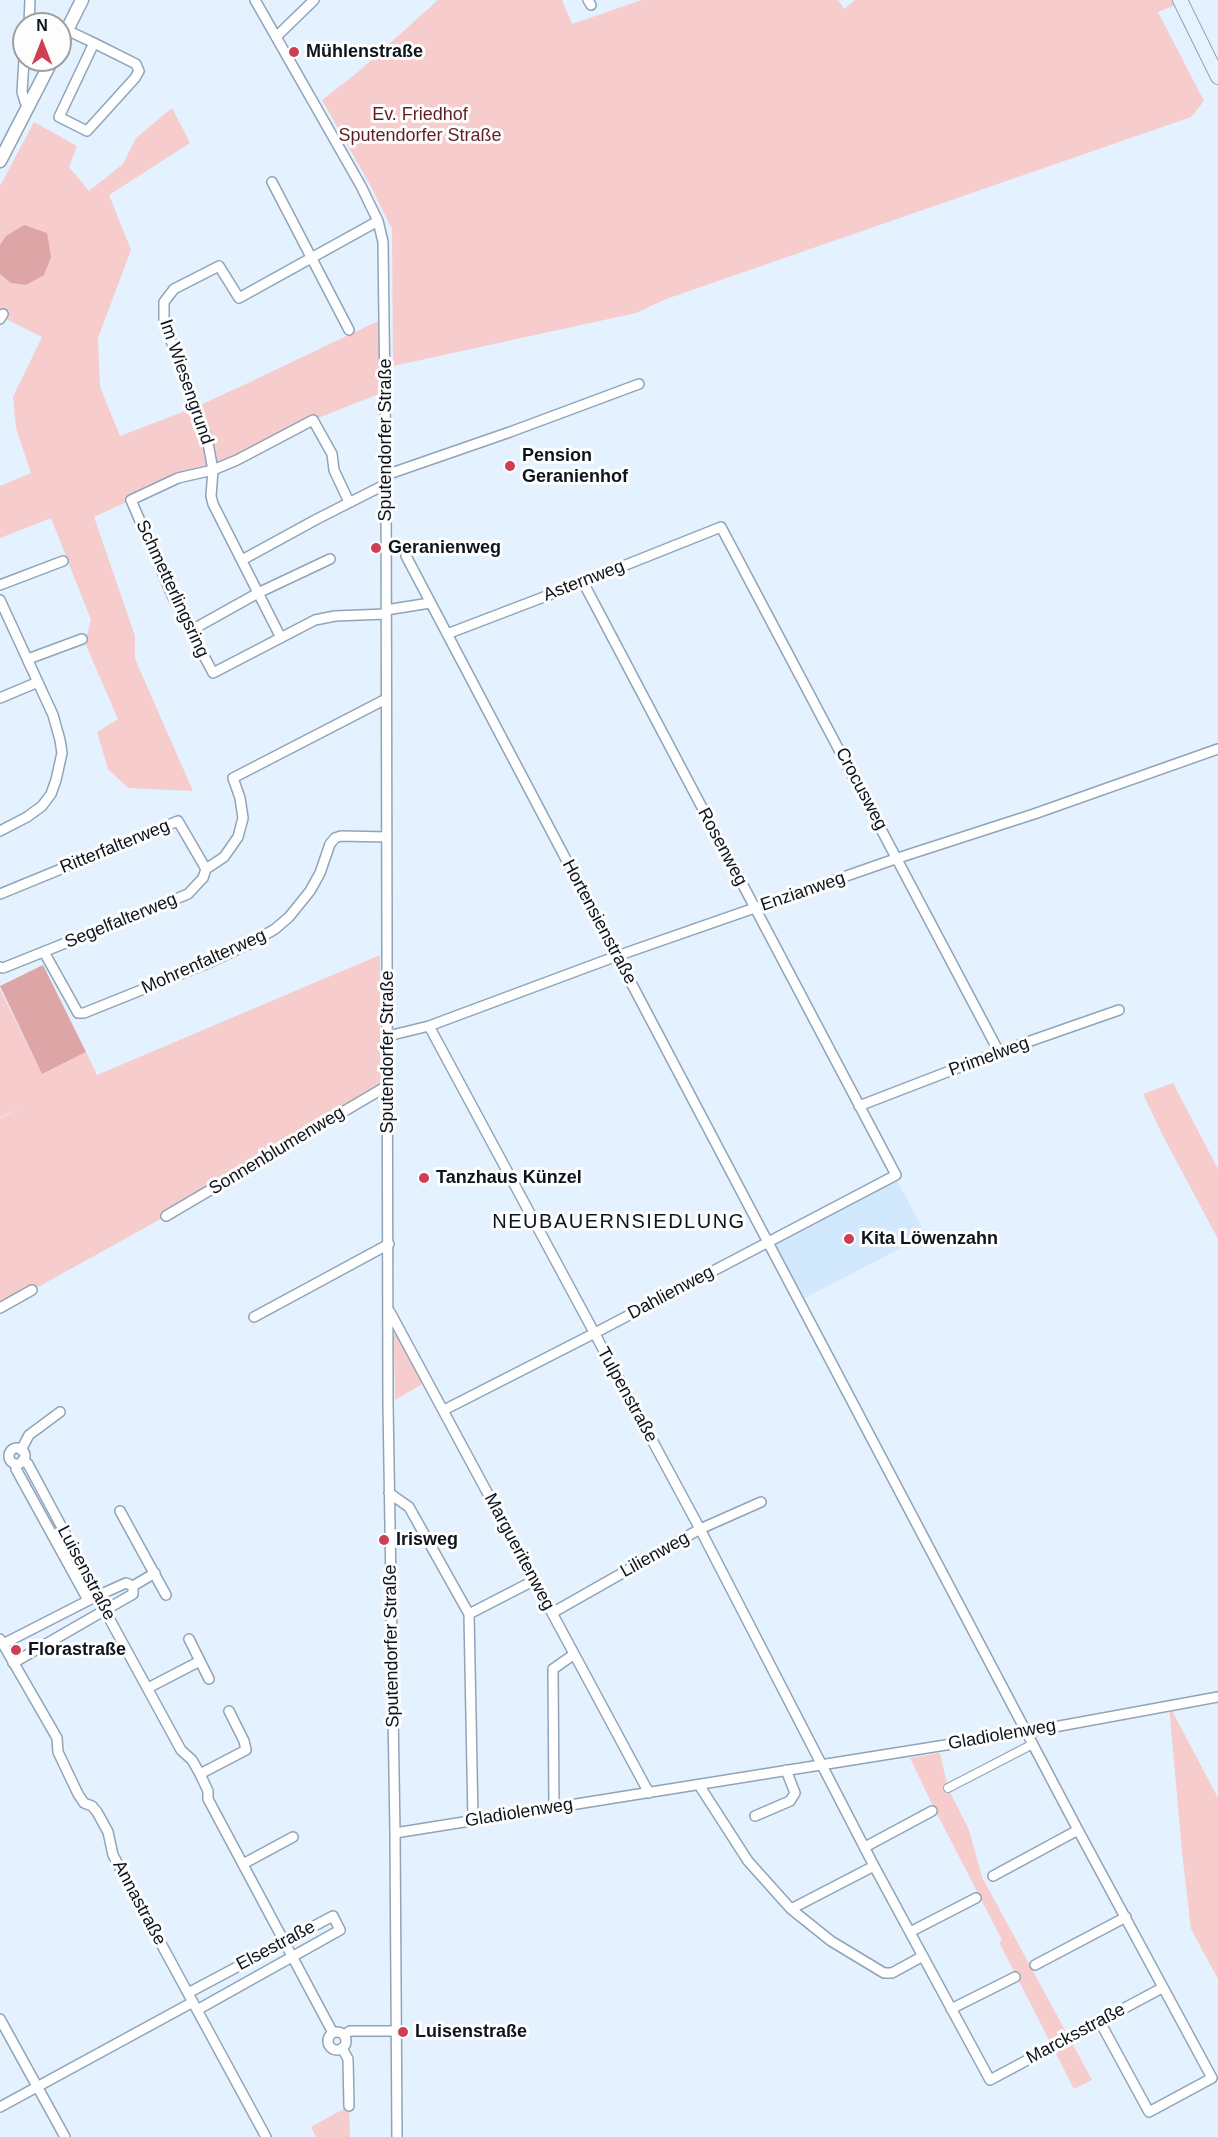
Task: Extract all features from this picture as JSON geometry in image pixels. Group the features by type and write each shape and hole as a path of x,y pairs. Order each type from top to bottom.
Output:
{"main road":[{"path":"1180,0 1218,77"}],"street":[{"path":"72,20 82,0"},
{"name":"Sputendorfer Straße","path":"255,0 361,186 378,221 383,242 386,479 389,1493 397,2137"},
{"path":"276,37 314,0"},
{"path":"72,32 94,43 136,64 139,70 135,78 87,131 59,117 94,43"},
{"path":"23,72 22,92 29,104"},
{"path":"0,162 46,72"},
{"path":"272,182 349,330"},
{"name":"Im Wiesengrund","path":"281,638 213,504 213,470 207,438 164,322 164,302 174,289 219,266 239,298 311,256 378,221"},
{"path":"242,560 349,502 386,479 639,384"},
{"name":"Schmetterlingsring","path":"349,502 334,470 332,454 313,420 213,470 178,478 131,500 155,552 156,560 213,673 325,617 386,612"},
{"name":"Asternweg","path":"447,634 721,527"},
{"name":"Crocusweg","path":"721,527 999,1052"},
{"name":"Hortensienstraße","path":"406,555 1078,1830 1212,2078 1149,2112 1100,2022"},
{"path":"190,631 258,593 330,559"},
{"path":"0,585 63,561"},
{"name":"Rosenweg","path":"583,582 896,1175"},
{"path":"0,601 38,682 60,740 62,753 51,794 42,806 0,831"},
{"path":"386,612 430,603"},
{"path":"28,659 82,639"},
{"path":"0,698 38,682"},
{"name":"Segelfalterweg","path":"0,967 3,968 188,894 203,878 206,869 224,858 238,837 243,818 240,798 233,778 386,699"},
{"name":"Enzianweg","path":"388,1036 429,1026 616,956 1218,749"},
{"name":"Ritterfalterweg","path":"0,894 178,821 206,869"},
{"name":"Mohrenfalterweg","path":"44,952 78,1012 84,1013 206,964 275,929 289,917 310,891 320,873 330,844 335,838 342,836 387,837"},
{"name":"Primelweg","path":"859,1106 999,1052 1119,1010"},
{"name":"Tulpenstraße","path":"429,1026 700,1529 874,1866 990,2080"},
{"name":"Sonnenblumenweg","path":"166,1216 387,1086"},
{"name":"Dahlienweg","path":"444,1410 896,1175"},
{"path":"254,1317 389,1244"},
{"path":"0,1308 32,1290"},
{"name":"Margueritenweg","path":"389,1311 649,1793"},
{"path":"20,1462 10,1460 9,1454 14,1449 21,1450 29,1435 60,1412"},
{"name":"Luisenstraße","path":"21,1450 24,1457 20,1462 28,1464 95,1589 92,1598 105,1611 181,1750 192,1760 200,1774 208,1791 208,1799 333,2033 329,2037 328,2044 336,2050 342,2048 346,2044 344,2035"},
{"path":"389,1493 409,1507 469,1614 473,1820"},
{"name":"Lilienweg","path":"552,1613 700,1529 761,1502"},
{"path":"120,1511 166,1595"},
{"path":"133,1586 155,1573"},
{"path":"469,1614 533,1581"},
{"path":"2,1648 92,1598 126,1583 133,1586"},
{"path":"13,1663 133,1594 133,1586"},
{"path":"189,1639 209,1678"},
{"name":"Annastraße","path":"2,1648 57,1738 58,1752 78,1794 84,1803 92,1806 97,1812 108,1833 113,1855 266,2137"},
{"path":"554,1808 553,1669 573,1655"},
{"path":"148,1688 200,1661"},
{"name":"Gladiolenweg","path":"395,1833 1028,1732 1218,1697"},
{"path":"200,1774 246,1750 229,1711"},
{"path":"948,1788 1033,1744"},
{"path":"755,1816 790,1801 795,1793 786,1770"},
{"path":"699,1785 748,1861 791,1909 831,1941 884,1973 892,1973 923,1956"},
{"path":"865,1847 932,1811"},
{"path":"993,1876 1078,1830"},
{"path":"243,1864 293,1837"},
{"path":"791,1909 874,1866"},
{"path":"910,1932 976,1898"},
{"name":"Elsestraße","path":"0,2107 193,2002 284,1942 333,1916 340,1930 292,1958 193,2002"},
{"path":"1035,1965 1126,1917"},
{"path":"951,2009 1015,1977"},
{"name":"Marcksstraße","path":"990,2080 1162,1988"},
{"path":"0,2019 65,2137"},
{"path":"333,2033 339,2032 344,2035 350,2031 397,2031"},
{"name":"Luisenstraße","path":"342,2048 348,2059 349,2106"}],"shaded area":[{"path":"24,225 47,233 51,257 44,275 26,285 11,283 0,274 0,245 6,236"},
{"path":"43,965 86,1052 42,1074 0,986"},
{"name":"Kita Löwenzahn","path":"896,1179 926,1235 803,1299 773,1243"}],"green space":[{"name":"Ev. Friedhof Sputendorfer Straße","path":"438,0 562,0 572,24 642,0 838,0 844,9 855,0 1188,0 1158,12 1204,101 1191,117 666,299 636,313 393,366 392,229 322,100 358,72"},
{"path":"172,108 190,143 109,195 131,250 98,338 100,387 120,436 196,407 380,320 381,393 313,420 237,460 178,478 94,517 135,636 135,659 193,791 128,788 108,769 97,732 118,719 85,643 91,620 51,518 0,538 0,486 31,473 16,428 13,397 42,337 0,316 0,186 34,122 77,146 69,167 89,191 123,164 136,138"},
{"path":"380,955 381,1090 166,1216 0,1308 0,1118 22,1108 0,1117 0,989 42,1074 86,1052 97,1075"},
{"path":"1173,1083 1218,1169 1218,1239 1143,1094"},
{"path":"396,1333 424,1383 395,1400 394,1336"},
{"path":"1169,1705 1218,1798 1218,1979 1191,1929"},
{"path":"940,1753 948,1788 969,1830 982,1877 1092,2080 1074,2089 999,1942 1002,1940 910,1758"},
{"path":"349,2106 350,2137 316,2137 311,2127"}],"place":[{"name":"Mühlenstraße","path":"294,52"},
{"name":"Pension Geranienhof","path":"510,466"},
{"name":"Geranienweg","path":"376,548"},
{"name":"Tanzhaus Künzel","path":"424,1178"},
{"name":"Kita Löwenzahn","path":"849,1239"},
{"name":"Irisweg","path":"384,1540"},
{"name":"Florastraße","path":"16,1650"},
{"name":"Luisenstraße","path":"403,2032"}],"district":[{"name":"NEUBAUERNSIEDLUNG","path":"619,1222"}]}
